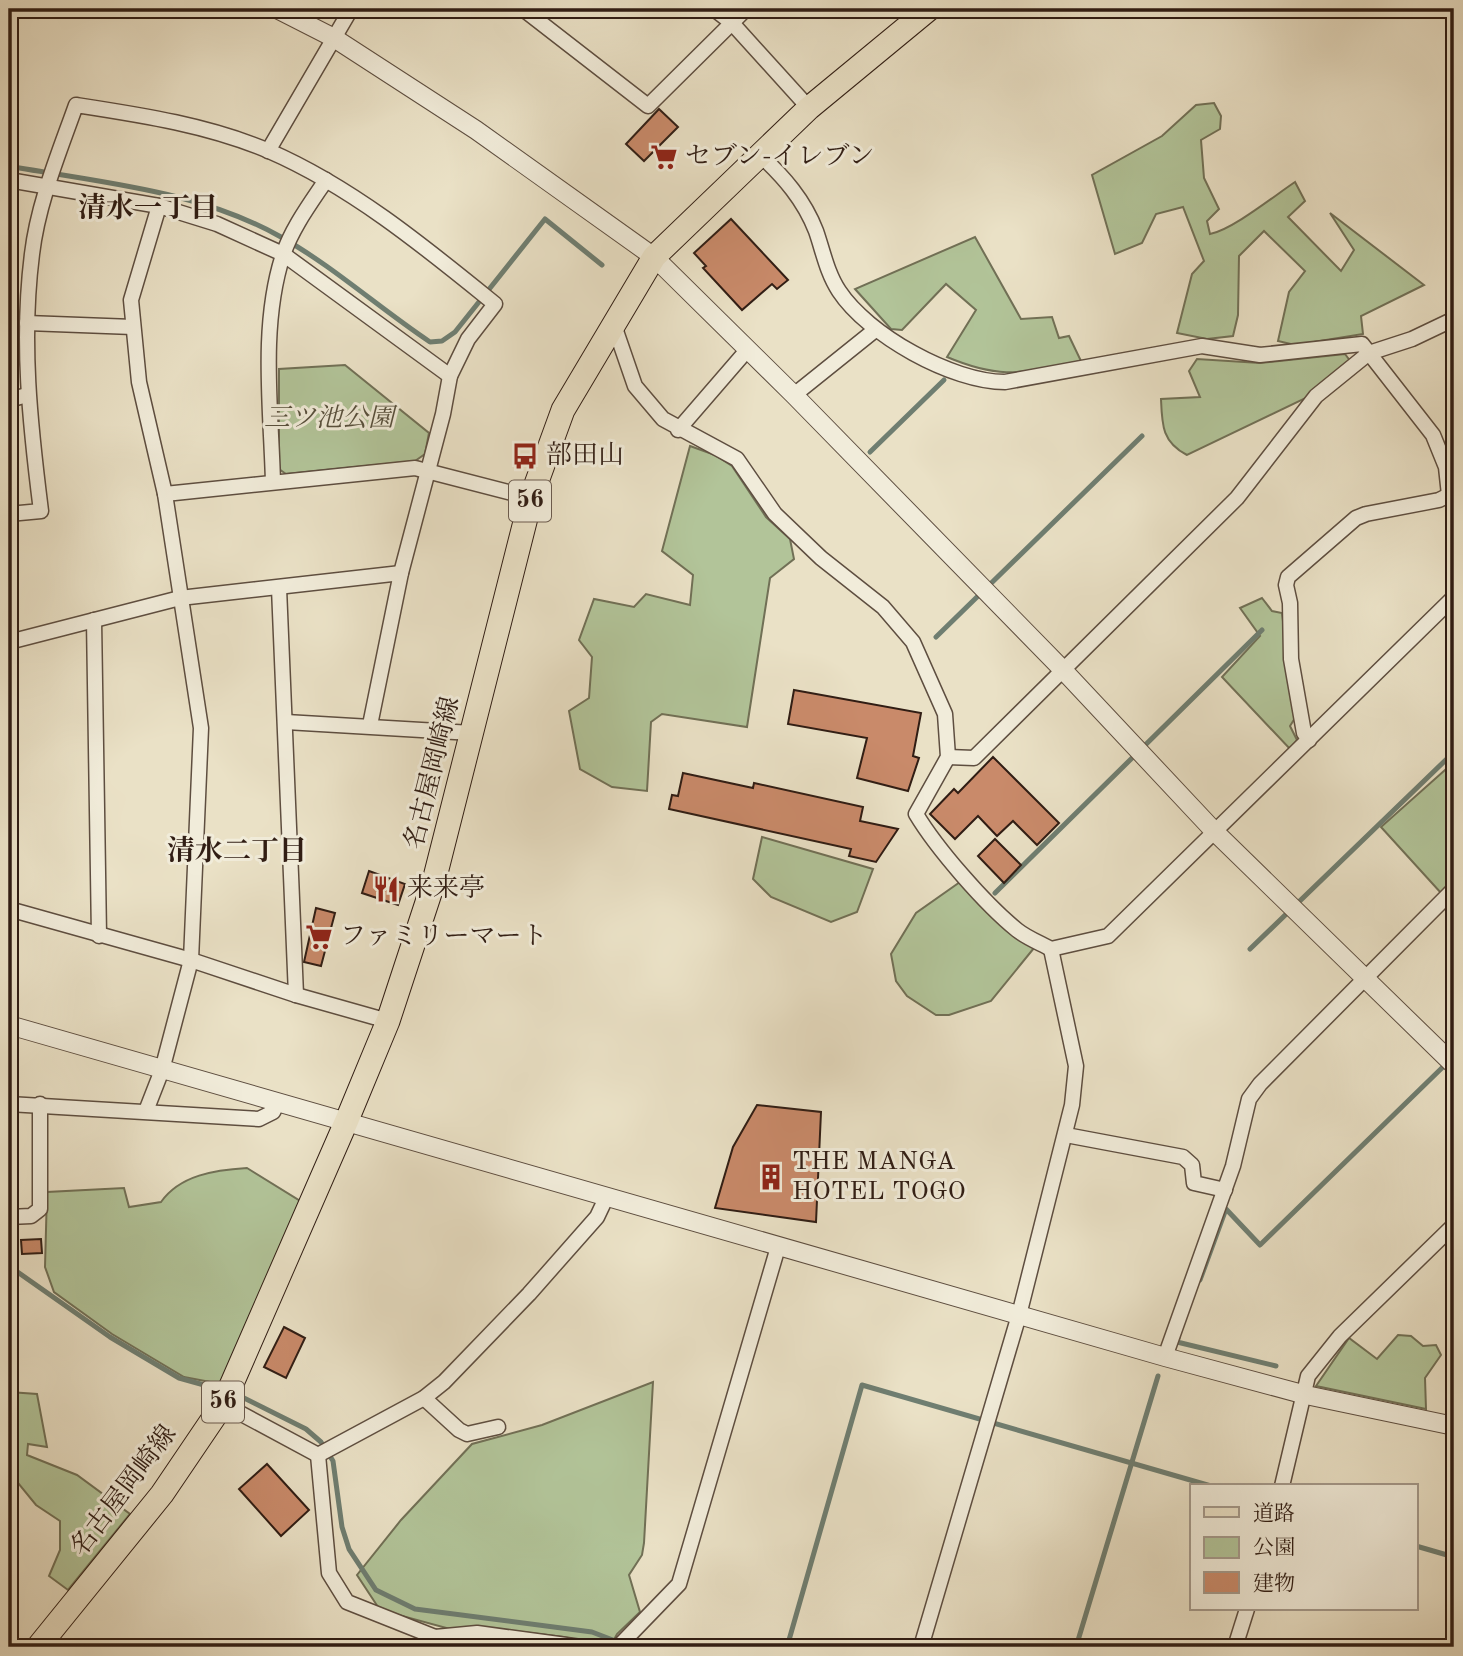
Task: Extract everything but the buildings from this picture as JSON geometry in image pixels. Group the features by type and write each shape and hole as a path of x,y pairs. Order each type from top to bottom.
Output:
{"main road":[{"name":"名古屋岡崎線","path":"38,1647 162,1494 223,1404 347,1120 388,1021 434,881 531,498 563,410 615,328 654,257 809,108 929,9"}],"street":[{"path":"277,9 334,38 476,130 654,257 794,395 1064,671 1215,832 1454,1065"},
{"path":"268,151 351,9"},
{"path":"523,9 648,106 746,9"},
{"path":"715,9 732,23 809,108"},
{"path":"9,514 41,510 27,395 27,323 32,252 47,185 76,105 191,125 268,151 326,180 452,269 495,304 468,339 450,376 401,573 370,725"},
{"path":"759,154 803,202 838,290 875,330 920,356 995,382 1202,346 1260,355 1362,344 1433,436 1446,467 1452,495 1356,518 1289,577 1286,585 1290,603 1291,659 1304,733 1309,740"},
{"path":"9,180 159,206 217,224 283,254 450,376"},
{"path":"273,482 271,327 274,295 283,254 301,217 326,180"},
{"path":"146,1111 162,1070 191,960 201,728 165,494 139,382 133,327 131,300 159,206"},
{"path":"948,757 974,758 1064,671 1237,498 1317,396 1369,353 1412,339 1454,319"},
{"path":"27,323 133,327"},
{"path":"615,328 635,386 663,419 678,430 737,459 775,513 821,558 900,624 913,642 945,714 948,757 916,814 927,832 995,909 1019,932 1051,949 1108,936 1454,597"},
{"path":"794,395 875,330"},
{"path":"678,430 748,349"},
{"path":"9,400 27,395"},
{"path":"165,494 415,468 429,469 531,498"},
{"path":"9,642 180,598 279,589 401,573"},
{"path":"279,589 296,995"},
{"path":"94,620 99,936"},
{"path":"286,722 472,733"},
{"path":"1165,1357 1225,1189 1249,1099 1260,1084 1454,889"},
{"path":"9,909 191,960 296,995 388,1021"},
{"path":"921,1647 1019,1315 1066,1135 1076,1066 1051,949"},
{"path":"9,1025 1165,1357 1306,1395 1454,1426"},
{"path":"9,1104 259,1119 273,1112 278,1101"},
{"path":"9,1217 31,1216 40,1209 40,1104"},
{"path":"1066,1135 1183,1157 1192,1165 1194,1182 1225,1189"},
{"path":"318,1455 424,1398 444,1382 529,1294 597,1217 606,1198"},
{"path":"1283,1484 1306,1395 1308,1376 1320,1358 1454,1225"},
{"path":"618,1647 679,1584 778,1247"},
{"path":"424,1398 467,1434 498,1426"},
{"path":"223,1404 318,1455"},
{"path":"318,1455 329,1573 347,1602 440,1642 477,1633 581,1647"},
{"path":"1235,1647 1247,1610"}],"green space":[{"path":"1214,103 1221,116 1220,129 1201,140 1204,178 1219,209 1207,221 1210,234 1241,219 1295,182 1305,201 1288,217 1341,271 1354,250 1330,213 1424,285 1361,316 1363,334 1295,345 1278,341 1289,292 1305,271 1264,231 1239,256 1238,315 1233,336 1207,339 1177,333 1192,274 1204,261 1183,207 1156,214 1142,243 1115,254 1092,175 1162,136 1196,105"},
{"path":"975,237 1021,319 1052,317 1059,338 1069,336 1081,361 1014,372 999,372 967,365 947,357 976,310 946,284 902,330 891,329 855,289"},
{"path":"1345,354 1351,362 1310,396 1187,455 1173,444 1165,432 1161,399 1200,397 1189,371 1197,359 1260,363"},
{"name":"三ツ池公園","path":"345,365 429,433 425,454 415,461 286,474 279,469 279,369"},
{"path":"690,446 715,455 732,466 766,517 790,539 794,559 770,578 747,727 662,714 651,722 647,791 612,787 580,769 569,711 589,698 592,657 579,640 594,599 634,607 646,594 690,605 693,575 662,551"},
{"path":"1262,598 1272,611 1282,613 1295,718 1290,726 1297,740 1290,749 1222,677 1260,636 1240,608"},
{"path":"1454,762 1454,879 1441,893 1381,827"},
{"path":"762,837 873,869 857,912 831,922 771,897 753,879"},
{"path":"960,882 1034,948 991,1001 949,1015 936,1015 907,996 896,981 891,954 916,913"},
{"path":"247,1168 305,1204 226,1385 184,1377 112,1334 54,1292 45,1267 47,1192 124,1188 129,1207 161,1202 178,1186 199,1176"},
{"path":"1398,1335 1411,1336 1423,1346 1436,1345 1441,1355 1425,1378 1426,1409 1316,1386 1349,1338 1377,1359"},
{"path":"653,1382 644,1543 642,1555 629,1575 640,1612 617,1634 610,1647 564,1637 480,1627 450,1629 380,1610 357,1575 401,1520 472,1444 542,1425"},
{"path":"9,1392 37,1394 47,1447 28,1444 27,1455 77,1475 130,1514 68,1590 49,1576 60,1550 60,1521 36,1505 9,1472"}],"waterway":[{"path":"9,166 183,198 249,221 319,261 430,342 442,341 455,332 545,219 602,265"},
{"path":"870,452 944,380"},
{"path":"936,637 1142,436"},
{"path":"995,893 1262,630"},
{"path":"1250,949 1454,752"},
{"path":"1200,1280 1226,1209 1260,1245 1447,1063"},
{"path":"9,1266 110,1337 179,1378 222,1390"},
{"path":"1178,1338 1177,1342 1276,1366"},
{"path":"1076,1647 1158,1376"},
{"path":"787,1647 862,1385 1204,1484"},
{"path":"234,1393 306,1429 321,1442 333,1461 342,1527 349,1549 376,1590 415,1609 592,1632 631,1647"},
{"path":"1418,1547 1454,1557"}],"place":[{"name":"セブン-イレブン","path":"664,157"},
{"name":"部田山","path":"525,456"},
{"name":"来来亭","path":"386,889"},
{"name":"ファミリーマート","path":"319,937"},
{"name":"THE MANGA HOTEL TOGO","path":"771,1177"}],"district":[{"name":"清水一丁目","path":"148,210"},
{"name":"清水二丁目","path":"237,853"}]}
